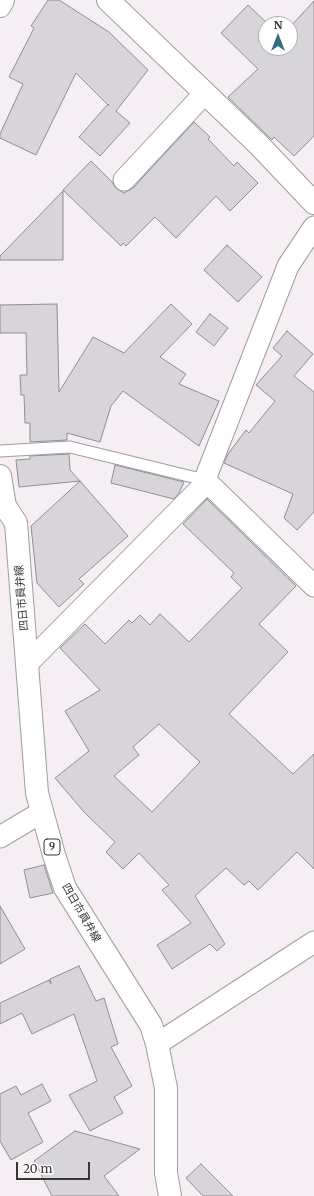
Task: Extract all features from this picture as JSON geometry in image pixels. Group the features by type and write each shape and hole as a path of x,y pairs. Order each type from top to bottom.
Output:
{"main road":[{"path":"0,6 3,0"},
{"path":"108,0 258,144 314,203"},
{"name":"四日市員弁線","path":"0,476 4,506 16,523 37,793 65,888 151,1025 157,1044 166,1088 166,1173 170,1196"}],"street":[{"path":"124,180 205,93"},
{"path":"27,664 202,487 288,266 314,227"},
{"path":"205,480 314,586"},
{"path":"0,837 42,812"},
{"path":"157,1044 314,942"}],"lane":[{"path":"0,451 70,447 205,480"}],"building":[{"path":"48,0 59,0 109,32 148,70 116,111 130,123 100,156 79,137 108,105 76,73 36,155 0,138 0,134 23,84 9,77 34,28 31,26"},
{"path":"314,1 314,136 294,156 274,137 272,140 228,97 258,69 221,33 248,5 260,16 258,16 258,56 298,56 298,18"},
{"path":"194,122 210,137 208,139 234,166 237,162 258,183 230,211 216,196 176,238 155,217 126,246 123,243 121,246 63,190 91,161 116,188 124,193 133,188"},
{"path":"63,191 63,260 0,260 0,256"},
{"path":"227,245 262,277 238,302 204,270"},
{"path":"57,304 59,392 93,337 124,353 171,304 192,324 160,357 186,374 179,384 219,401 199,446 123,391 111,406 100,442 67,433 67,440 30,442 30,423 25,423 24,395 21,395 20,375 27,375 26,333 0,333 0,305"},
{"path":"210,314 228,328 214,346 196,332"},
{"path":"287,331 313,354 294,376 314,392 314,512 297,530 284,518 293,494 224,463 228,454 246,430 249,433 275,401 256,385 282,356 273,348"},
{"path":"69,454 70,470 80,481 19,487 16,460 30,459 30,456"},
{"path":"115,465 184,482 179,493 174,499 111,483"},
{"path":"80,481 128,536 79,579 84,584 59,607 37,583 31,526"},
{"path":"207,499 296,586 259,624 288,652 229,714 293,774 314,754 314,869 297,852 258,890 249,881 244,885 226,868 195,896 225,944 217,951 210,944 172,969 157,945 191,923 162,890 169,885 139,853 123,869 106,852 115,842 84,812 55,778 89,751 65,711 100,690 60,648 85,624 105,644 129,620 132,623 140,615 150,625 160,614 189,642 242,588 231,577 234,573 183,524","holes":["159,724 200,762 152,812 114,776 139,755 133,747"]},
{"path":"44,865 53,893 30,898 24,870"},
{"path":"0,906 25,949 0,964"},
{"path":"79,966 96,1001 104,998 118,1044 111,1047 132,1086 114,1097 123,1113 90,1131 69,1095 97,1081 74,1014 32,1034 22,1013 0,1024 0,1003 49,980 51,984 50,979"},
{"path":"42,1084 51,1101 28,1113 43,1142 11,1160 0,1141 0,1094 16,1086 21,1095"},
{"path":"75,1131 140,1149 104,1176 119,1196 52,1196 34,1161"},
{"path":"201,1164 233,1196 203,1196 186,1178"}]}
